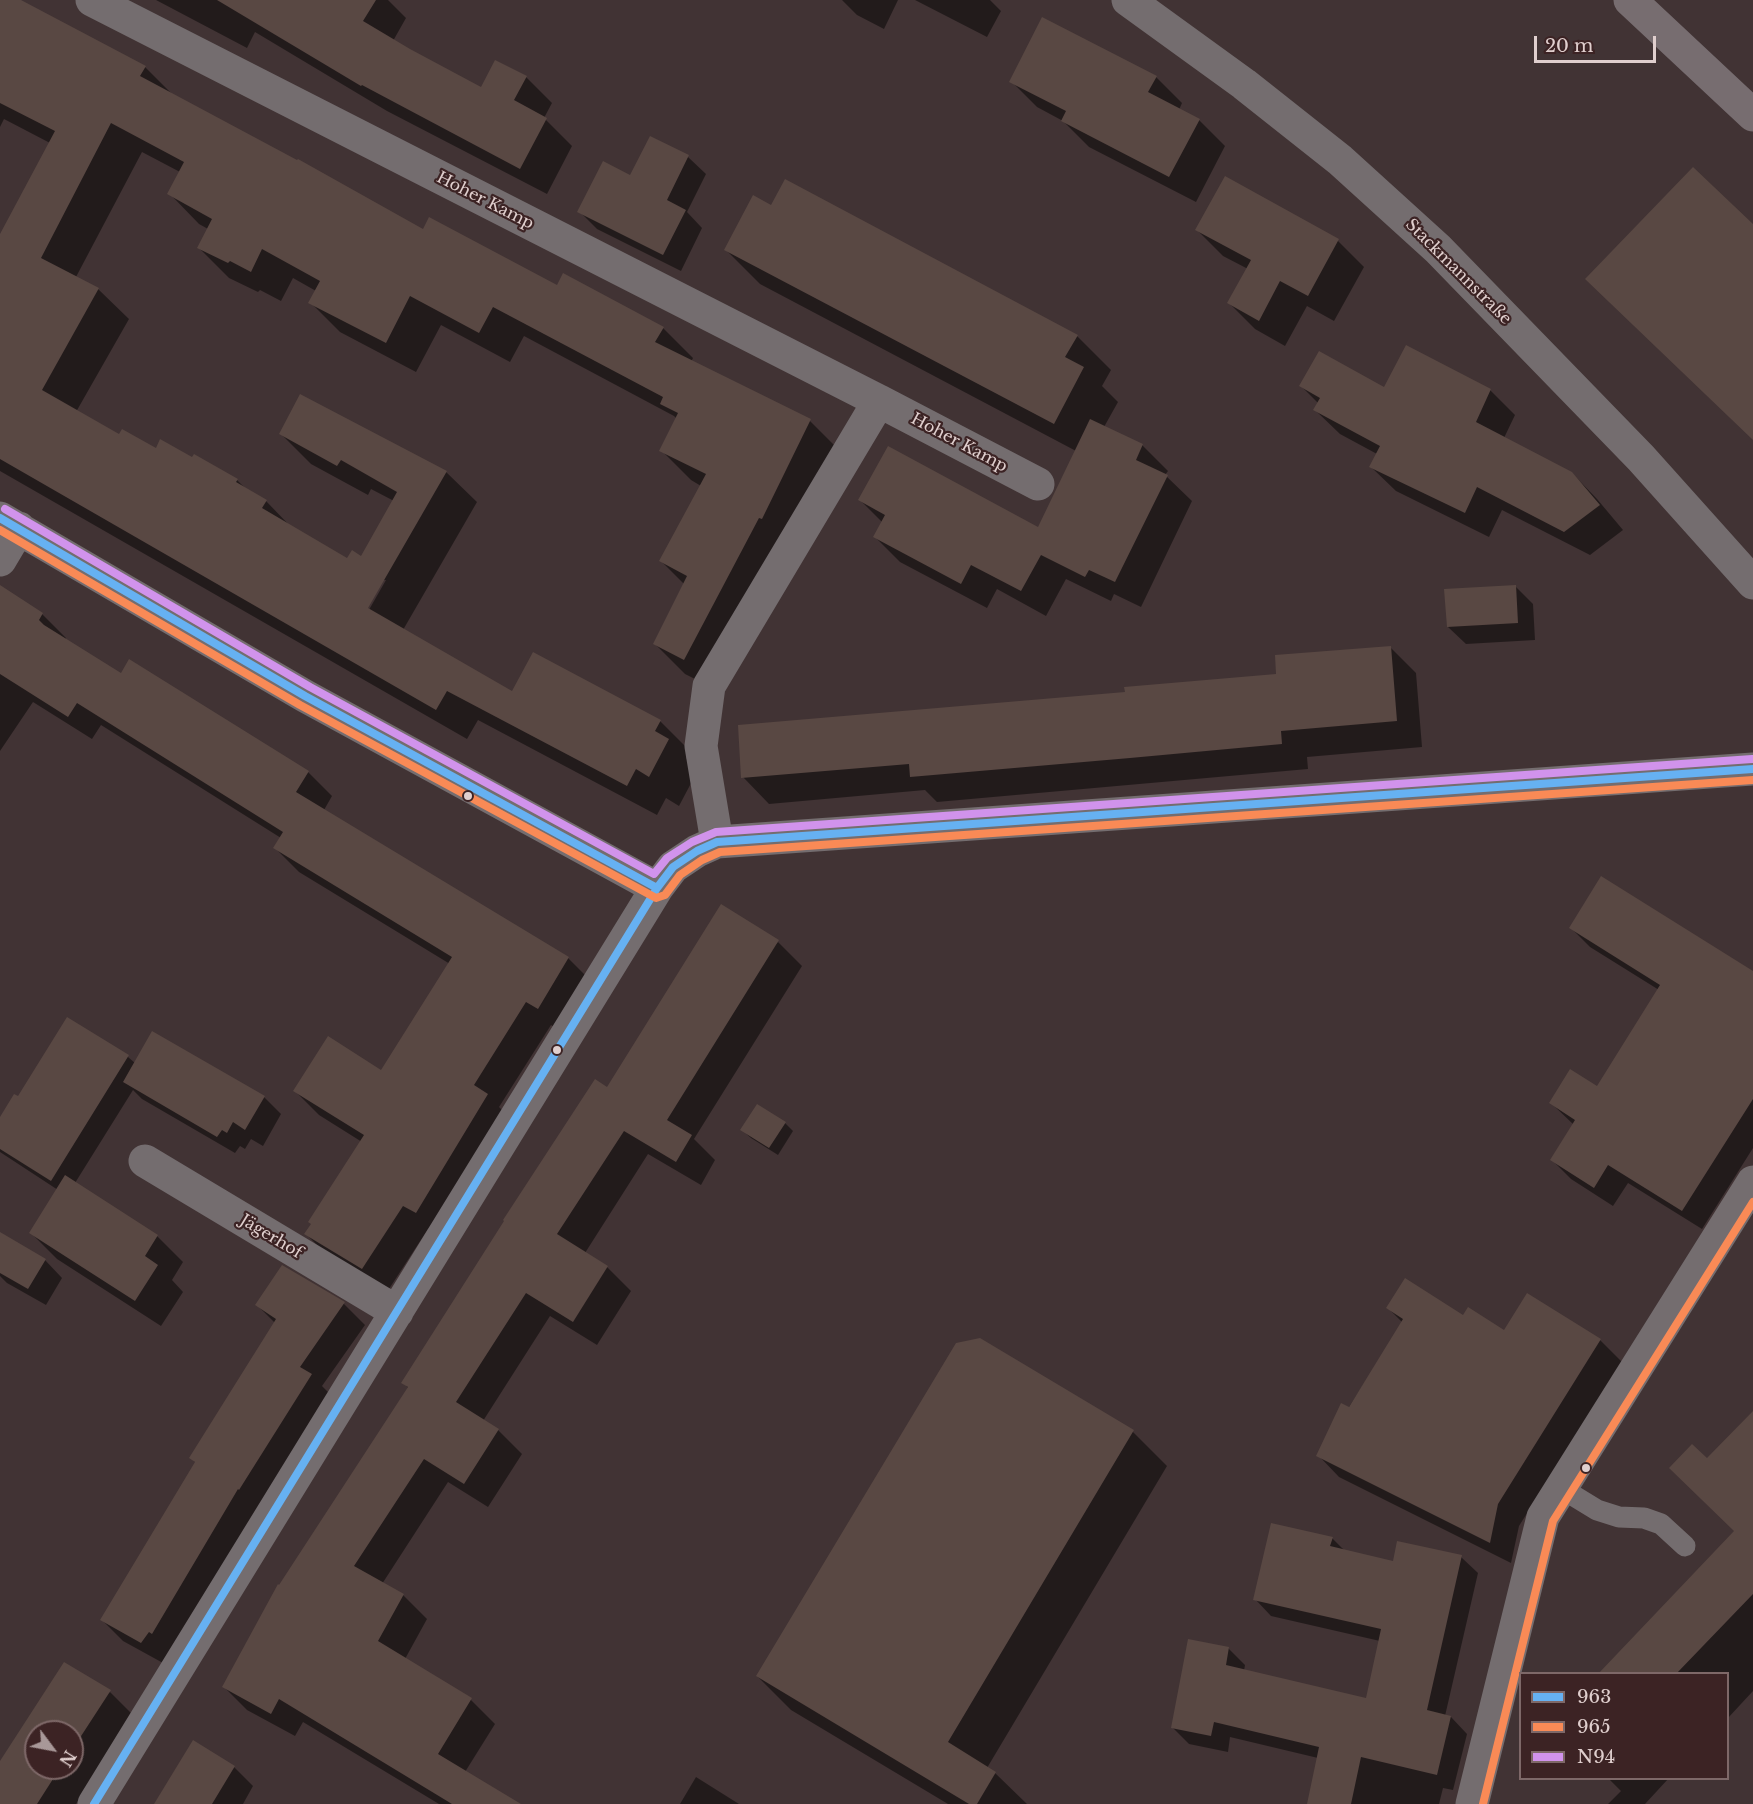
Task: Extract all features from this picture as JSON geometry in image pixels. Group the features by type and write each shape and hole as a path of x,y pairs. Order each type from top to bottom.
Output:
{"main road":[{"path":"1630,0 1753,115"}],"street":[{"name":"Hoher Kamp","path":"92,0 1038,484"},
{"name":"Stackmannstraße","path":"1128,0 1244,84 1340,160 1438,249 1641,458 1753,583"},
{"path":"717,842 701,746 709,686 879,401"},
{"path":"0,560 10,523 305,696 657,888"},
{"path":"94,1804 657,888 673,867 697,850 717,842 1753,769"},
{"name":"Jägerhof","path":"146,1161 397,1312"},
{"path":"1472,1804 1543,1517 1748,1199"}],"lane":[{"path":"1561,1488 1598,1510 1619,1517 1644,1518 1661,1524 1685,1546"}],"building":[{"path":"0,0 21,0 146,66 140,76 298,159 423,229 429,217 557,285 563,273 664,327 655,342 811,419 762,519 759,518 684,660 653,644 687,576 659,561 706,474 659,451 678,413 660,404 663,397 493,307 479,333 410,296 386,343 308,303 320,281 262,249 251,272 197,248 212,219 167,194 184,162 111,123 41,258 99,288 42,390 119,434 122,429 156,448 160,439 192,457 194,454 238,479 236,482 267,500 262,508 347,558 352,550 361,556 397,492 341,460 337,466 279,434 300,394 447,471 368,608 512,691 533,652 661,720 655,731 669,739 649,777 636,769 627,786 447,691 436,710 0,459 0,234 55,131 0,103"},
{"path":"217,0 376,0 363,21 481,87 495,60 527,76 514,100 547,118 520,169 361,86"},
{"path":"1042,17 1157,76 1148,92 1200,119 1169,177 1061,121 1066,111 1009,82"},
{"path":"650,136 689,155 667,200 686,210 663,255 577,212 603,161 630,175"},
{"path":"1693,167 1753,224 1753,440 1585,279"},
{"path":"1225,176 1339,239 1308,296 1280,281 1259,321 1227,303 1251,260 1195,230"},
{"path":"785,179 1078,335 1065,357 1084,367 1054,424 724,250 753,195 771,205"},
{"path":"1406,345 1491,389 1476,422 1572,472 1600,505 1564,532 1477,487 1465,513 1369,467 1380,446 1313,410 1320,398 1299,386 1319,351 1384,387"},
{"path":"1090,419 1143,444 1136,460 1168,475 1115,582 1089,570 1085,577 1041,555 1021,591 971,565 961,584 873,537 885,515 858,500 888,446 1038,527"},
{"path":"0,585 43,613 39,620 44,625 121,673 129,659 309,771 296,792 569,957 538,1009 526,1002 474,1085 488,1094 416,1213 403,1206 362,1269 304,1234 311,1224 308,1222 364,1135 293,1091 328,1036 381,1070 452,957 273,848 283,832 77,703 68,717 0,674"},
{"path":"1516,585 1518,623 1447,627 1444,589"},
{"path":"1391,646 1397,721 1281,731 1282,744 1130,758 910,777 909,764 741,778 738,725 1125,692 1124,687 1276,674 1275,655"},
{"path":"1601,876 1753,971 1753,1099 1682,1211 1608,1165 1594,1188 1550,1160 1575,1120 1549,1103 1570,1069 1597,1086 1660,985 1569,928"},
{"path":"721,904 779,940 667,1120 692,1135 676,1162 624,1131 557,1234 608,1266 573,1322 526,1293 456,1402 499,1429 464,1484 424,1459 354,1566 404,1594 378,1641 472,1698 438,1754 521,1804 452,1804 279,1699 271,1714 222,1687 278,1584 408,1387 401,1383 503,1220 595,1079 607,1087"},
{"path":"67,1017 129,1055 51,1181 0,1149 0,1117 14,1094 18,1096"},
{"path":"152,1031 265,1096 245,1130 233,1122 227,1133 222,1130 217,1137 123,1082"},
{"path":"757,1104 786,1122 769,1148 740,1130"},
{"path":"65,1175 158,1235 145,1256 158,1265 135,1301 29,1233"},
{"path":"0,1232 46,1259 28,1289 0,1273"},
{"path":"282,1265 345,1302 300,1367 312,1374 238,1489 152,1634 149,1632 141,1643 100,1620 195,1462 189,1458 276,1319 255,1305"},
{"path":"1405,1278 1463,1315 1468,1307 1504,1330 1527,1293 1601,1339 1498,1504 1490,1543 1316,1456 1341,1403 1349,1407 1403,1319 1386,1308"},
{"path":"980,1338 1134,1430 948,1742 996,1772 977,1804 969,1804 756,1676 956,1343"},
{"path":"1753,1411 1753,1594 1678,1672 1600,1672 1734,1531 1669,1468 1692,1444 1707,1458"},
{"path":"1271,1523 1333,1537 1330,1546 1393,1561 1397,1541 1462,1555 1427,1710 1451,1716 1437,1775 1361,1757 1351,1804 1307,1804 1319,1747 1214,1722 1211,1736 1171,1728 1188,1639 1229,1647 1226,1665 1366,1698 1381,1629 1253,1600"},
{"path":"64,1662 111,1690 84,1732 84,1720 27,1720"},
{"path":"24,1724 24,1780 52,1780 37,1804 0,1804 0,1761"},
{"path":"193,1740 235,1766 212,1804 154,1804"}],"transit line":[{"name":"N94","path":"5,509 310,687 654,874 667,858 692,842 716,832 1752,759"},
{"name":"963","path":"0,518 305,696 657,888"},
{"name":"965","path":"0,530 300,705 656,898 665,895 680,875 702,860 720,852 1753,780"},
{"name":"963","path":"94,1804 657,888 673,867 697,851 717,842 1753,769"},
{"name":"965","path":"1483,1804 1553,1521 1753,1202"}]}
